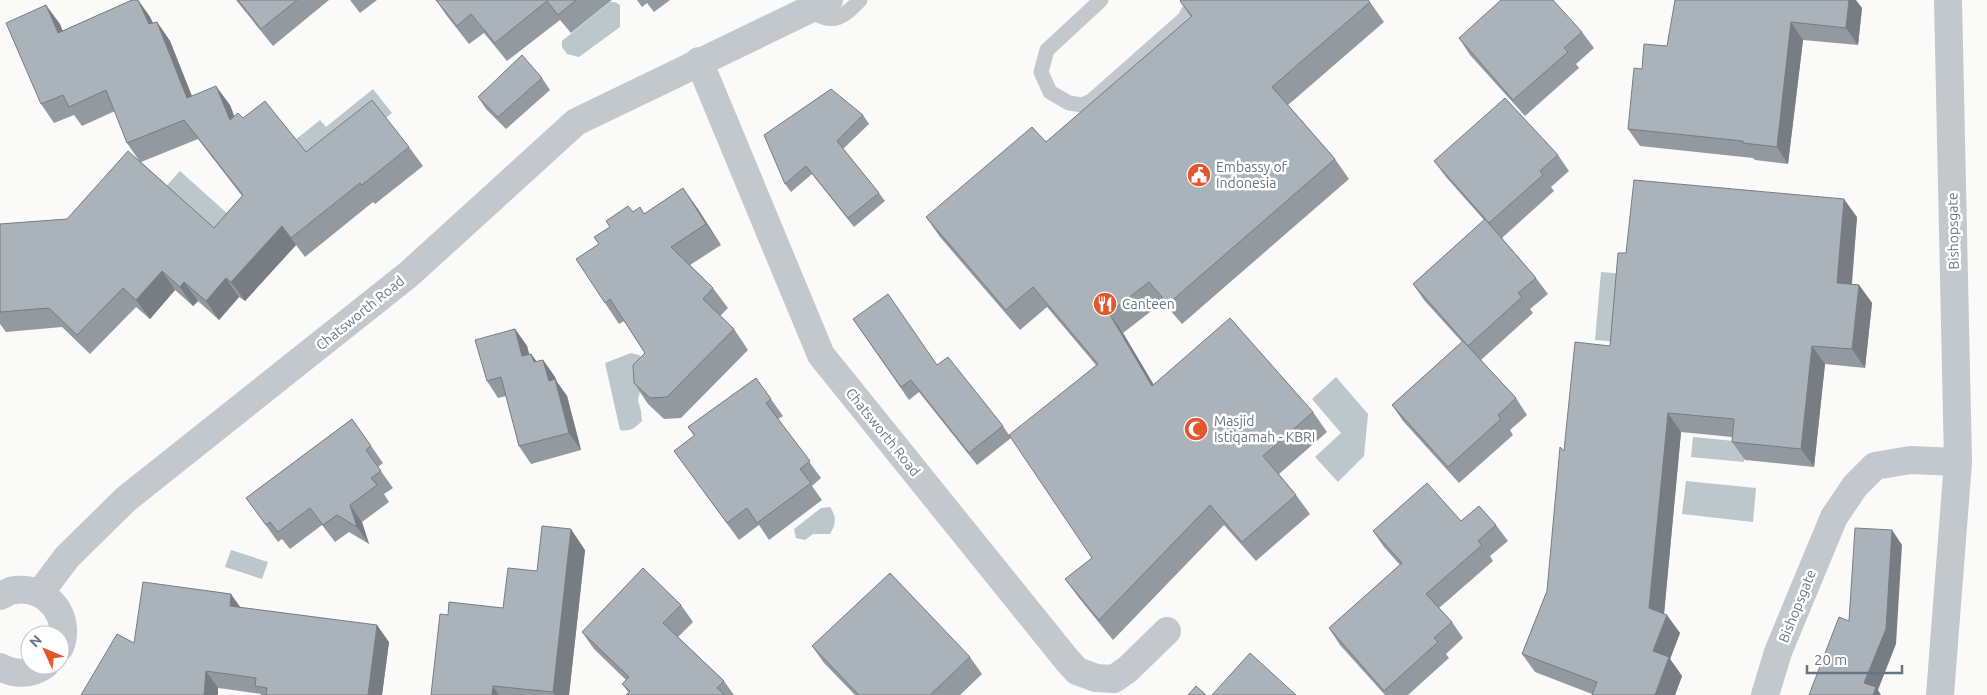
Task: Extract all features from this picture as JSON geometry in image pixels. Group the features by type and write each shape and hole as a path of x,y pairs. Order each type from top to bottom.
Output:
{"street":[{"name":"Bishopsgate","path":"1940,695 1958,462 1948,0"},
{"name":"Chatsworth Road","path":"40,593 68,557 126,499 409,274 576,122 818,5"},
{"name":"Chatsworth Road","path":"699,61 821,355 1067,660 1077,671 1096,678 1114,679 1128,669 1167,631"},
{"name":"Bishopsgate","path":"1765,695 1778,652 1834,517 1855,486 1875,466 1910,460 1958,462"},
{"path":"0,596 13,590 40,593 53,602 63,625"},
{"path":"0,666 34,677"}],"lane":[{"path":"818,5 824,19 844,16 860,0"},
{"path":"1098,1 1047,50 1041,72 1050,92 1069,103 1082,105 1091,101 1185,18 1194,0"}],"shaded area":[{"path":"610,2 620,5 620,27 579,57 567,54 562,47 562,41"},
{"path":"373,89 392,113 319,171 294,141 320,120 326,127"},
{"path":"180,171 239,224 223,242 159,194"},
{"path":"1601,272 1625,274 1619,342 1595,340"},
{"path":"631,353 639,355 647,362 638,400 642,421 632,429 620,430 605,363"},
{"path":"1336,377 1368,414 1364,456 1338,482 1315,457 1341,433 1312,399"},
{"path":"1693,437 1745,442 1744,462 1691,457"},
{"path":"1686,481 1756,488 1753,522 1682,514"},
{"path":"830,507 835,520 830,534 813,534 805,540 796,538 794,529 821,508"},
{"path":"231,550 268,562 262,579 225,567"}],"building":[{"path":"132,0 138,0 149,24 157,22 187,98 216,86 230,120 238,113 243,118 265,101 306,152 372,100 409,147 291,238 282,226 231,282 226,278 206,301 184,282 180,287 162,271 136,300 123,288 77,335 49,308 0,312 0,224 67,219 128,151 214,228 243,195 184,120 127,143 106,90 69,107 63,95 41,104 6,23 46,5 58,33"},
{"path":"238,0 297,0 261,29"},
{"path":"436,0 576,0 558,15 547,1 495,43 471,14 457,26"},
{"path":"1181,0 1368,0 1370,2 1272,87 1335,159 1168,304 1149,282 1109,313 1152,386 1230,318 1313,412 1263,456 1296,495 1242,542 1210,505 1099,620 1065,579 1092,558 1009,435 1098,364 1033,287 1006,310 926,217 1032,127 1046,142 1192,16"},
{"path":"1501,0 1553,0 1582,32 1564,48 1568,52 1513,100 1459,38"},
{"path":"1675,0 1849,0 1846,28 1791,22 1777,147 1743,143 1743,141 1628,129 1634,68 1642,69 1644,44 1667,46"},
{"path":"522,55 542,78 498,117 478,97"},
{"path":"831,89 863,115 837,141 879,193 848,218 806,166 785,184 764,135"},
{"path":"1505,98 1558,155 1540,171 1543,175 1489,223 1434,161"},
{"path":"1634,180 1844,199 1837,283 1859,285 1852,349 1812,346 1801,449 1732,442 1734,419 1668,413 1649,608 1667,615 1653,651 1669,657 1655,695 1592,695 1597,682 1522,654 1547,591 1560,447 1564,451 1575,342 1610,346 1618,253 1626,253"},
{"path":"683,188 706,224 671,247 713,288 703,299 734,329 667,397 650,398 634,383 633,365 645,353 610,299 605,303 576,259 599,244 594,237 610,227 606,221 628,206 633,212 640,207 644,214"},
{"path":"1485,219 1536,278 1518,293 1522,297 1468,346 1413,284"},
{"path":"888,294 937,365 948,357 1003,426 969,453 911,380 901,387 853,319"},
{"path":"515,329 522,356 531,354 534,362 543,360 549,381 555,379 569,433 519,446 501,377 487,381 475,340"},
{"path":"1463,341 1516,398 1498,415 1501,419 1448,467 1392,405"},
{"path":"756,378 771,399 766,403 810,461 800,469 811,483 757,523 747,508 727,523 674,451 695,435 688,427"},
{"path":"352,419 371,446 366,450 381,471 371,478 377,485 350,505 357,527 337,515 323,525 310,508 278,532 270,522 266,525 246,498"},
{"path":"1427,483 1461,521 1479,506 1496,525 1478,541 1482,545 1426,594 1452,622 1434,638 1438,642 1384,691 1329,628 1402,563 1373,531"},
{"path":"542,526 571,529 553,692 493,686 492,695 431,695 440,614 448,615 449,602 503,608 508,568 537,571"},
{"path":"1855,528 1892,530 1886,629 1864,683 1876,687 1873,695 1809,695 1839,617 1849,621"},
{"path":"643,568 681,605 663,623 724,681 717,688 725,695 626,695 630,691 622,684 629,677 582,632"},
{"path":"890,573 970,657 930,695 859,695 812,646"},
{"path":"143,582 231,594 230,606 377,625 368,695 266,695 267,688 255,686 256,678 206,671 204,695 81,695 117,634 134,643"},
{"path":"1250,653 1296,695 1212,695"},
{"path":"1196,686 1206,695 1188,695"}],"place":[{"name":"Embassy of Indonesia","path":"1199,175"},
{"name":"Canteen","path":"1105,304"},
{"name":"Masjid Istiqamah - KBRI","path":"1196,429"}]}
